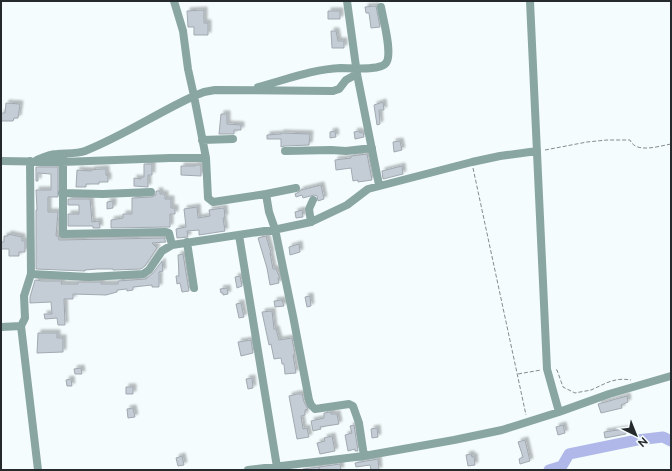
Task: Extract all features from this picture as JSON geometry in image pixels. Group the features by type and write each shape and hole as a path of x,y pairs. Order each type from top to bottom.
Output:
{"street":[{"path":"174,1 183,31 188,69 206,158 208,198 213,202 296,188"},
{"path":"347,1 357,71 380,185"},
{"path":"530,1 547,369 558,412"},
{"path":"247,90 329,69 357,71 383,66 389,58 389,50 381,7"},
{"path":"63,158 101,145 163,111 204,92 215,90 333,91 339,89 346,80 357,71"},
{"path":"202,140 234,139"},
{"path":"285,151 346,151 372,148"},
{"path":"31,274 89,276 143,274 148,270 162,251 172,245 311,222 346,205 360,193 380,185 472,162 500,156 537,151"},
{"path":"63,158 62,233 64,235 166,232 169,233 172,245"},
{"path":"1,161 33,161 63,158 206,158"},
{"path":"33,161 31,274 24,296 26,318 21,326 38,470"},
{"path":"62,193 103,194 150,192"},
{"path":"266,194 269,212 275,229 311,405 315,409 349,404 353,406 359,423 364,456"},
{"path":"311,222 309,209 313,200"},
{"path":"239,234 277,467"},
{"path":"187,242 194,288"},
{"path":"1,326 21,326"},
{"path":"248,470 364,456 454,440 514,427 527,421 609,394 671,376"}],"path":[{"path":"537,151 607,140 630,140 631,144 636,148 671,144"},
{"path":"472,162 527,421"},
{"path":"517,374 547,369 557,370 563,387 575,393 590,390 607,381 625,379 636,380 642,384"}],"building":[{"path":"376,6 380,27 371,28 369,13 366,13 365,7"},
{"path":"204,10 204,23 208,23 208,35 194,35 194,27 188,27 187,11"},
{"path":"328,11 340,11 340,19 328,19"},
{"path":"331,31 336,31 338,41 344,41 344,48 332,48"},
{"path":"383,102 384,110 379,110 380,124 377,125 374,105"},
{"path":"6,103 20,104 18,118 14,118 13,121 1,121 1,113 5,113"},
{"path":"221,114 227,114 227,124 241,125 241,130 234,130 234,134 219,134"},
{"path":"335,131 336,137 330,138 330,132"},
{"path":"359,131 360,133 363,132 364,137 355,139 354,132"},
{"path":"281,133 310,134 309,145 281,147 281,139 267,139 267,135"},
{"path":"400,141 402,150 394,152 393,142"},
{"path":"367,154 372,180 358,182 358,180 353,181 351,168 336,170 335,160"},
{"path":"144,164 152,164 152,175 148,175 148,187 134,186 134,178 141,179 141,177 144,177"},
{"path":"201,165 201,176 181,175 181,166"},
{"path":"402,166 403,174 383,179 382,171"},
{"path":"36,167 58,167 58,197 48,197 48,212 58,212 56,236 58,236 59,240 164,238 166,242 152,243 157,248 145,266 141,269 97,269 85,271 36,269 36,190 51,190 51,174 38,173 38,181 36,181"},
{"path":"106,169 108,182 86,184 86,187 76,187 77,170 91,171"},
{"path":"321,185 324,199 318,201 317,196 314,195 303,198 302,195 296,197 295,194 301,190"},
{"path":"156,191 160,191 160,194 165,194 165,199 171,199 171,208 175,208 175,214 170,214 170,227 111,228 111,220 123,218 123,214 132,214 132,198 152,197 156,195"},
{"path":"68,199 90,199 92,222 99,221 100,228 93,228 93,226 68,226 68,214 79,214 79,205 68,205"},
{"path":"113,201 113,208 107,209 107,202"},
{"path":"197,207 198,218 210,216 209,210 224,208 225,217 223,218 225,231 199,235 199,230 187,231 188,237 177,238 176,229 186,227 184,209"},
{"path":"302,210 303,217 296,218 295,212"},
{"path":"8,234 22,237 22,241 25,241 25,252 19,252 19,256 9,256 9,249 1,249 1,242 4,242 4,236 8,236"},
{"path":"266,236 271,253 273,269 276,269 280,278 278,278 279,283 270,285 267,268 258,238"},
{"path":"299,244 300,252 290,255 289,247"},
{"path":"183,254 189,291 182,292 180,283 177,284 176,276 179,276 178,255"},
{"path":"162,261 163,271 159,272 159,287 152,287 152,285 133,287 133,290 117,290 117,292 106,295 73,294 73,299 64,299 65,325 58,325 57,318 45,319 44,314 52,314 51,302 30,303 30,297 35,280 62,281 61,284 101,282 101,284 118,284 118,281 146,279 153,273"},
{"path":"240,276 242,286 237,288 235,277"},
{"path":"227,288 228,294 223,295 220,289"},
{"path":"310,296 311,306 307,307 305,297"},
{"path":"282,300 284,306 275,307 274,301"},
{"path":"241,303 244,317 239,318 236,304"},
{"path":"272,311 274,329 276,329 279,340 292,338 296,373 285,374 284,364 282,364 281,358 274,359 271,344 269,345 262,312"},
{"path":"38,333 57,333 57,338 63,338 63,352 37,353"},
{"path":"251,340 253,353 241,356 238,342"},
{"path":"81,368 82,374 75,374 74,369"},
{"path":"252,378 253,388 248,389 246,379"},
{"path":"71,379 72,386 67,386 66,380"},
{"path":"126,387 133,387 133,394 126,394"},
{"path":"302,394 308,409 305,410 305,415 301,416 303,429 307,428 309,437 297,439 289,396"},
{"path":"627,396 628,402 621,405 622,408 601,413 598,404"},
{"path":"133,408 135,417 128,418 127,409"},
{"path":"331,412 331,414 337,414 339,424 320,427 321,429 313,431 311,421 324,418 324,413"},
{"path":"354,425 358,451 355,451 355,449 348,451 345,435 352,433 350,426"},
{"path":"563,425 565,433 558,435 556,427"},
{"path":"377,428 378,437 372,438 371,429"},
{"path":"625,429 626,434 605,438 604,432"},
{"path":"332,436 335,451 320,454 317,443 325,441 324,438"},
{"path":"525,440 530,461 520,464 519,459 523,457 518,442"},
{"path":"471,454 472,457 474,456 475,465 468,466 466,455"},
{"path":"182,456 184,465 178,466 176,458"},
{"path":"378,459 379,470 371,470 370,465 356,467 355,463"},
{"path":"340,464 341,470 319,470 319,467"},
{"path":"319,467 319,470 303,470 303,469"}],"waterway":[{"path":"549,470 562,466 569,454 637,440 663,437 671,441"}]}
